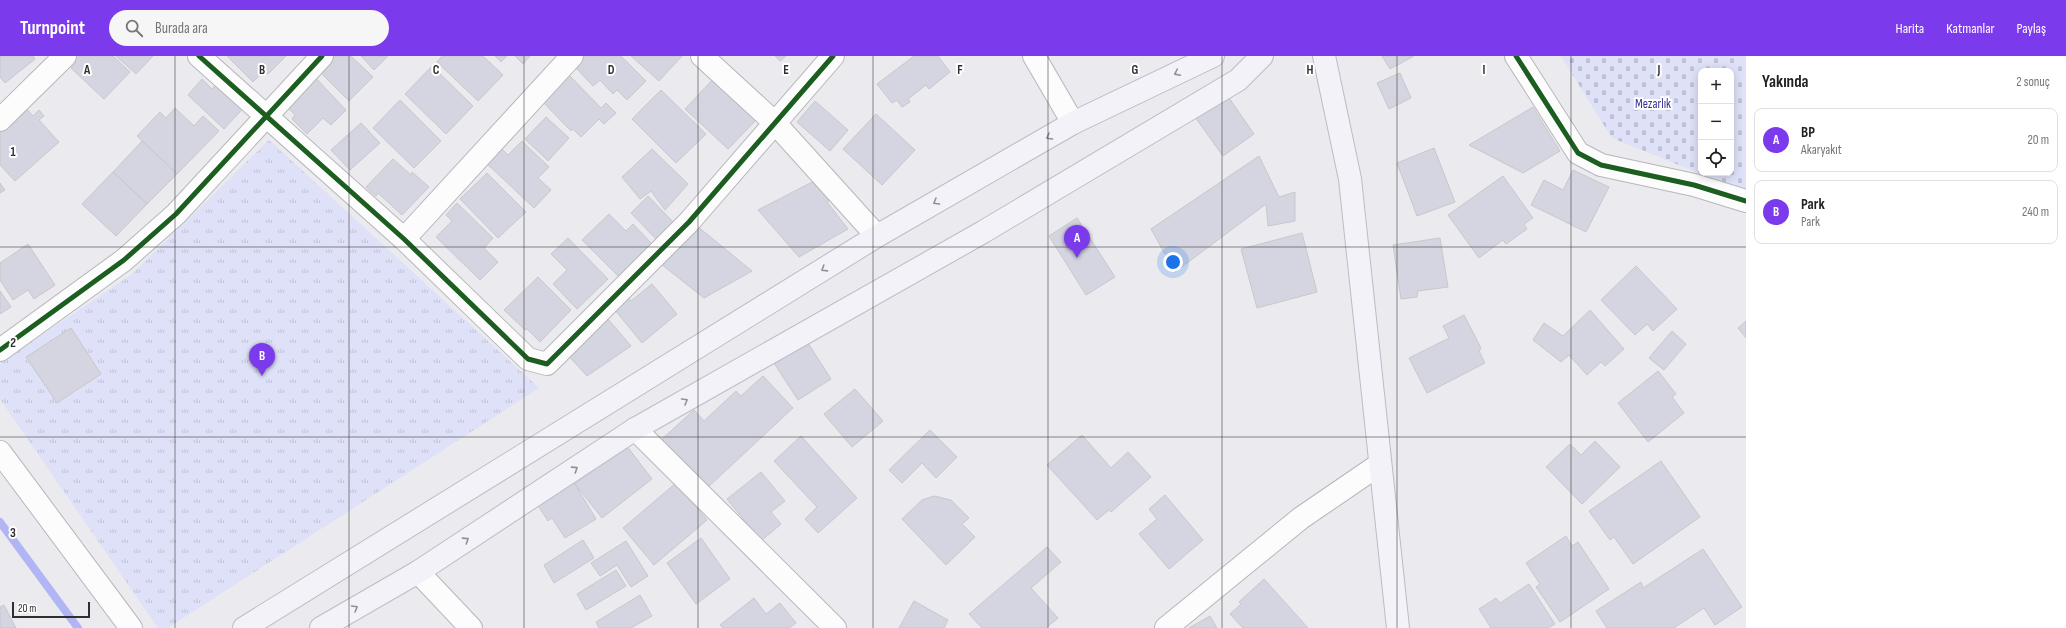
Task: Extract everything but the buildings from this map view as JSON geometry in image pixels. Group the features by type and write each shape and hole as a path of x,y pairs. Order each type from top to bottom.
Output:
{"main road":[{"path":"244,628 877,236 1073,123 1213,56"},
{"path":"321,628 418,572 635,429 983,232 1238,80 1262,56"},
{"path":"1324,56 1350,179 1398,628"}],"street":[{"path":"0,120 65,56"},
{"path":"199,56 404,239 528,359 546,364 689,222 774,122 833,56"},
{"path":"0,350 124,260 176,214 322,56"},
{"path":"404,239 572,56"},
{"path":"702,56 774,122 877,236"},
{"path":"1034,56 1073,123"},
{"path":"1516,56 1578,153 1601,165 1694,185 1746,201"},
{"path":"635,429 835,628"},
{"path":"0,452 131,628"},
{"path":"1166,628 1301,518 1380,464"},
{"path":"418,572 471,628"}],"green space":[{"name":"Mezarlık","path":"1561,56 1746,56 1746,192 1706,176 1734,176 1734,68 1698,68 1698,173 1612,138"},
{"path":"269,140 539,388 168,628 158,628 0,399 0,363 131,275"}],"waterway":[{"path":"0,522 78,628"}],"cycle path":[{"path":"199,56 404,239 528,359 547,364 689,222 833,56"},
{"path":"0,350 124,260 176,214 322,56"},
{"path":"1516,56 1578,153 1601,165 1694,185 1746,201"}],"place":[{"name":"BP","path":"1077,258"},
{"name":"Park","path":"262,376"}]}
